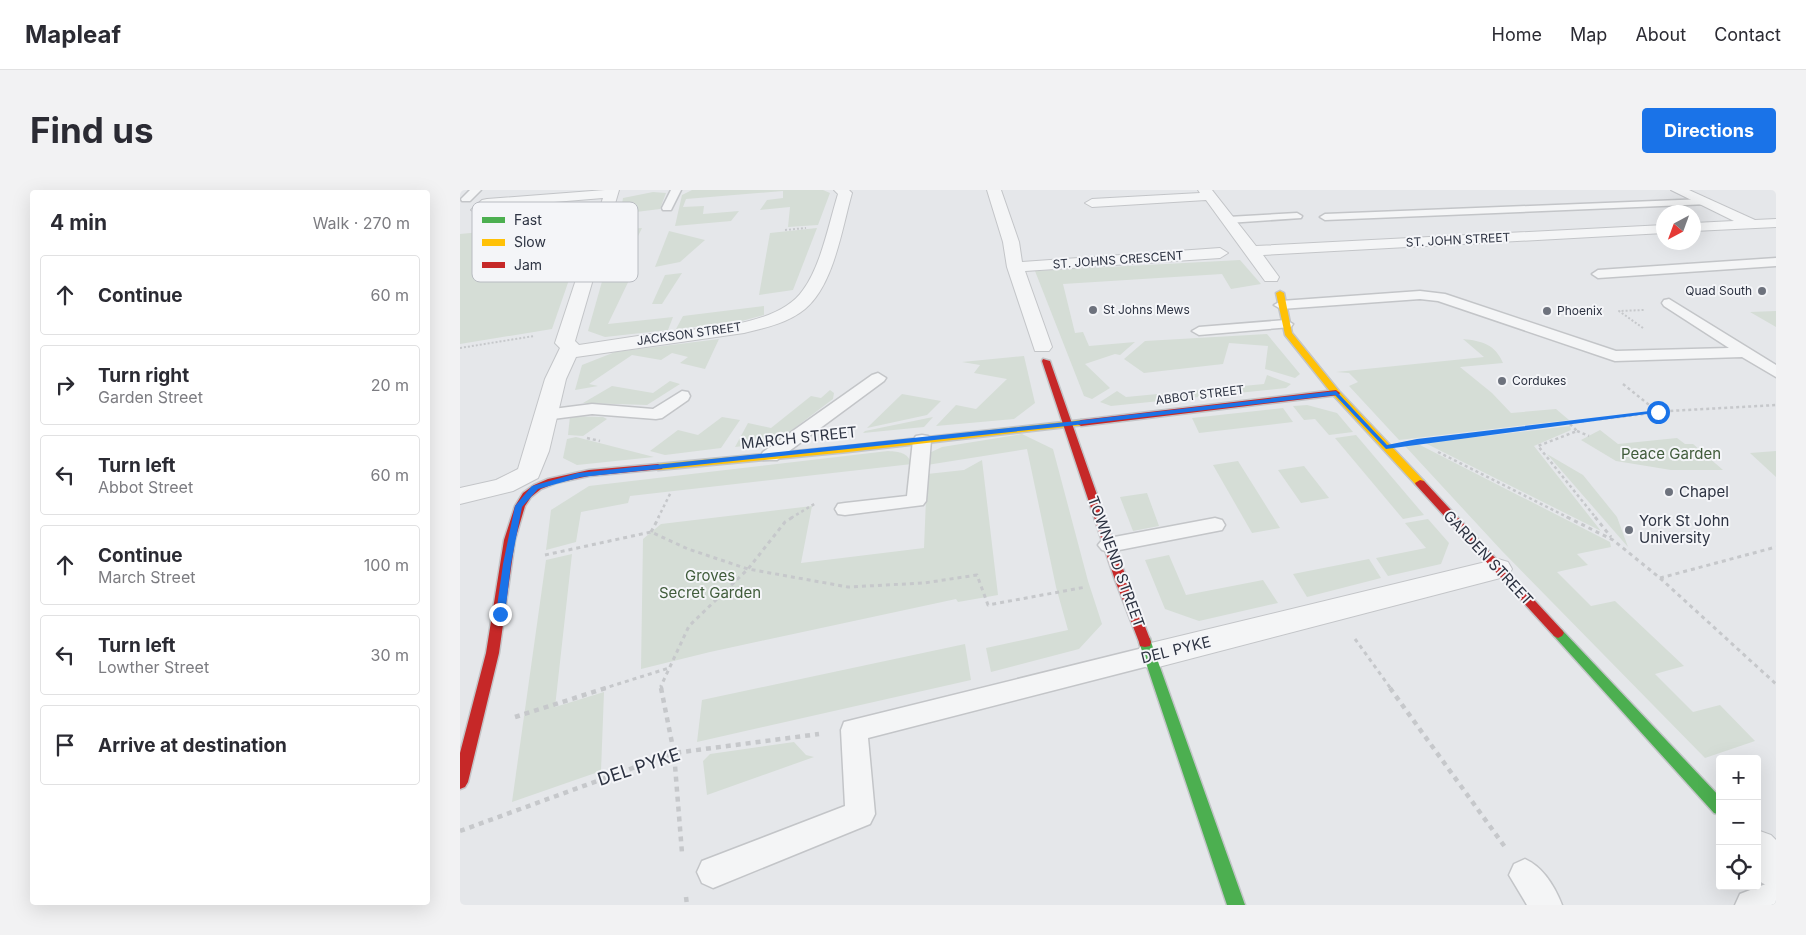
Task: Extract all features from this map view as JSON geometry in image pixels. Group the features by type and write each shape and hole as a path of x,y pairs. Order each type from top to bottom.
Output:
{"street":[{"name":"JACKSON STREET","path":"569,352 728,330 759,322 791,310 811,293 819,274 845,192 841,190"},
{"name":"TOWNEND STREET","path":"994,190 1011,242 1015,267 1067,424 1121,580 1151,656 1236,905"},
{"path":"1678,190 1753,224"},
{"path":"498,202 615,191"},
{"path":"1092,203 1207,193 1271,277"},
{"path":"1701,227 1776,223"},
{"name":"ST. JOHN STREET","path":"1253,251 1656,229"},
{"name":"ST. JOHNS CRESCENT","path":"1015,267 1220,254"},
{"path":"460,782 500,614 507,564 519,506 527,484 560,365 569,355 570,346 566,343 586,282"},
{"name":"GARDEN STREET","path":"1281,299 1288,333 1336,393 1716,804"},
{"name":"ABBOT STREET","path":"1067,424 1336,393"},
{"name":"MARCH STREET","path":"527,484 580,475 1067,424"},
{"path":"460,496 527,484"},
{"name":"DEL PYKE","path":"1151,656 1498,569"},
{"path":"1761,853 1776,869"}],"lane":[{"path":"466,199 476,190"},
{"path":"667,208 676,190"},
{"path":"1325,218 1704,202"},
{"path":"1228,220 1297,216"},
{"path":"1598,274 1776,262"},
{"path":"1281,299 1420,295 1444,292 1615,356 1747,352"},
{"path":"1669,303 1776,372"},
{"path":"1198,331 1286,324"},
{"path":"770,456 878,378"},
{"path":"546,415 592,409 656,414 682,396"},
{"path":"844,509 916,501 922,440"},
{"path":"1109,545 1215,525"},
{"name":"DEL PYKE","path":"854,730 1151,656"},
{"path":"713,872 860,814 854,730"},
{"path":"1525,875 1546,905"},
{"path":"1750,905 1776,896"}],"path":[{"path":"460,348 569,330"},
{"path":"1386,447 1417,441 1669,411 1776,405"},
{"path":"1570,424 1577,431 1589,436"},
{"path":"1577,431 1538,446 1613,540"},
{"path":"1417,441 1613,540 1660,578 1776,684"},
{"path":"682,855 674,753 661,686 689,626 748,569 786,522 824,498 832,450"},
{"path":"507,564 651,532 688,549 748,569 848,586 924,583 977,575 988,605 1121,580"},
{"path":"1660,578 1776,547"},
{"path":"1334,610 1525,875"},
{"path":"472,731 669,668"},
{"name":"DEL PYKE","path":"460,831 674,753 854,730"},
{"path":"686,891 687,905"}],"green space":[{"path":"692,190 823,190 830,193 818,225 788,227 790,207 760,210 767,200 783,198 783,191 686,199 683,207 704,206 703,214 739,211 731,221 675,226 682,195"},
{"path":"653,192 666,193 660,209 638,212 638,202 622,202 623,198"},
{"path":"638,228 642,228 638,236"},
{"path":"817,228 793,290 759,295 770,233"},
{"path":"669,231 705,240 680,262 655,267"},
{"path":"472,233 472,282 568,282 552,329 460,344 460,234"},
{"path":"1240,260 1261,284 1231,289 1222,274 1063,284 1075,333 1083,332 1089,346 1135,342 1120,355 1115,354 1085,364 1110,388 1092,399 1084,396 1035,271"},
{"path":"682,273 662,304 652,304 665,275"},
{"path":"602,282 628,282 608,324 673,317 668,330 605,337 588,331"},
{"path":"764,306 764,315 738,322 676,329 683,316"},
{"path":"1776,311 1776,327 1750,312"},
{"path":"1267,334 1300,374 1295,378 1265,369 1268,346 1229,343 1223,364 1144,373 1124,359 1145,341"},
{"path":"719,339 705,369 680,363 688,357 672,353 661,360 632,355 589,384 598,386 575,390 582,365 615,352"},
{"path":"1463,339 1482,342 1492,348 1500,357 1503,363 1460,367 1492,393 1511,413 1556,409 1569,420 1399,440 1349,386 1358,382 1349,373 1336,372 1484,357"},
{"path":"1024,356 1035,403 1014,419 936,426 956,405 976,409 1007,379 974,373 980,365 962,362"},
{"path":"1267,375 1291,384 1286,388 1111,406 1100,402 1117,391 1126,397 1264,384"},
{"path":"670,381 680,384 647,405 583,403 612,386 653,393"},
{"path":"830,390 834,393 833,399 776,442 735,447 748,423 771,428 811,396 821,398"},
{"path":"902,394 941,401 927,415 867,428"},
{"path":"1307,405 1337,413 1353,432 1329,435 1315,419 1304,420 1293,406"},
{"path":"1283,408 1293,422 1199,433 1192,418"},
{"path":"570,416 603,417 607,419 583,436 568,435"},
{"path":"722,417 740,420 721,448 665,455 650,451 678,430 698,435"},
{"path":"933,417 924,427 863,433 865,431"},
{"path":"1570,426 1571,430 1534,446 1601,531 1425,443"},
{"name":"Peace Garden","path":"1600,430 1618,444 1677,438 1685,444 1693,444 1723,470 1671,470 1616,461 1581,440"},
{"path":"1022,434 1053,449 1088,581 1102,624 1079,649 991,672 986,648 1068,630 1056,587 1027,449 927,465 927,454 942,447"},
{"path":"1356,435 1424,515 1403,519 1335,438"},
{"path":"576,437 654,457 577,465 563,458 567,439"},
{"path":"1418,444 1610,542 1611,547 1577,554 1588,565 1557,572 1591,606 1615,601 1684,666 1655,674 1693,712 1720,705 1755,741 1705,758 1502,551 1405,446"},
{"path":"888,451 903,453 912,464 630,496 628,503 581,512 576,542 546,550 551,510 589,486"},
{"path":"1776,451 1776,477 1750,453"},
{"path":"1547,454 1583,475 1617,517 1628,547"},
{"name":"Groves Secret Garden","path":"982,460 998,595 958,602 956,599 710,652 641,669 643,539 661,524 812,506 801,563 924,548 927,474 964,470"},
{"path":"1238,461 1280,528 1252,533 1213,465"},
{"path":"1304,466 1329,498 1301,503 1278,470"},
{"path":"1147,493 1159,526 1133,531 1120,497"},
{"path":"1428,519 1449,543 1441,564 1388,576 1376,558 1426,548 1405,523"},
{"path":"572,554 555,707 604,692 601,771 512,802 546,560"},
{"path":"1169,555 1186,595 1263,580 1278,603 1199,621 1165,609 1145,560"},
{"path":"1369,559 1381,578 1307,597 1293,574"},
{"path":"965,644 971,680 697,742 702,700"},
{"path":"794,742 806,755 814,757 707,795 703,761 710,754"}],"traffic: fast":[{"path":"1558,633 1716,804"},
{"path":"1145,642 1236,905"}],"traffic: slow":[{"path":"1280,293 1288,333 1336,393 1420,483"},
{"path":"658,467 848,449 1081,423"}],"traffic: jam":[{"path":"1046,361 1121,580 1145,642"},
{"path":"1081,423 1336,393"},
{"path":"460,782 492,653 506,561 514,522 520,506 527,495 537,487 552,481 608,470 658,467"},
{"path":"1420,483 1558,633"}],"place":[{"name":"Quad South","path":"1762,291"},
{"name":"St Johns Mews","path":"1093,310"},
{"name":"Phoenix","path":"1547,311"},
{"name":"Cordukes","path":"1502,381"},
{"name":"Chapel","path":"1669,492"},
{"name":"York St John University","path":"1629,530"}],"route":[{"path":"500,614 507,564 519,506 526,495 535,488 556,480 580,475 1067,424 1336,393 1386,447 1417,441 1658,412"}]}
